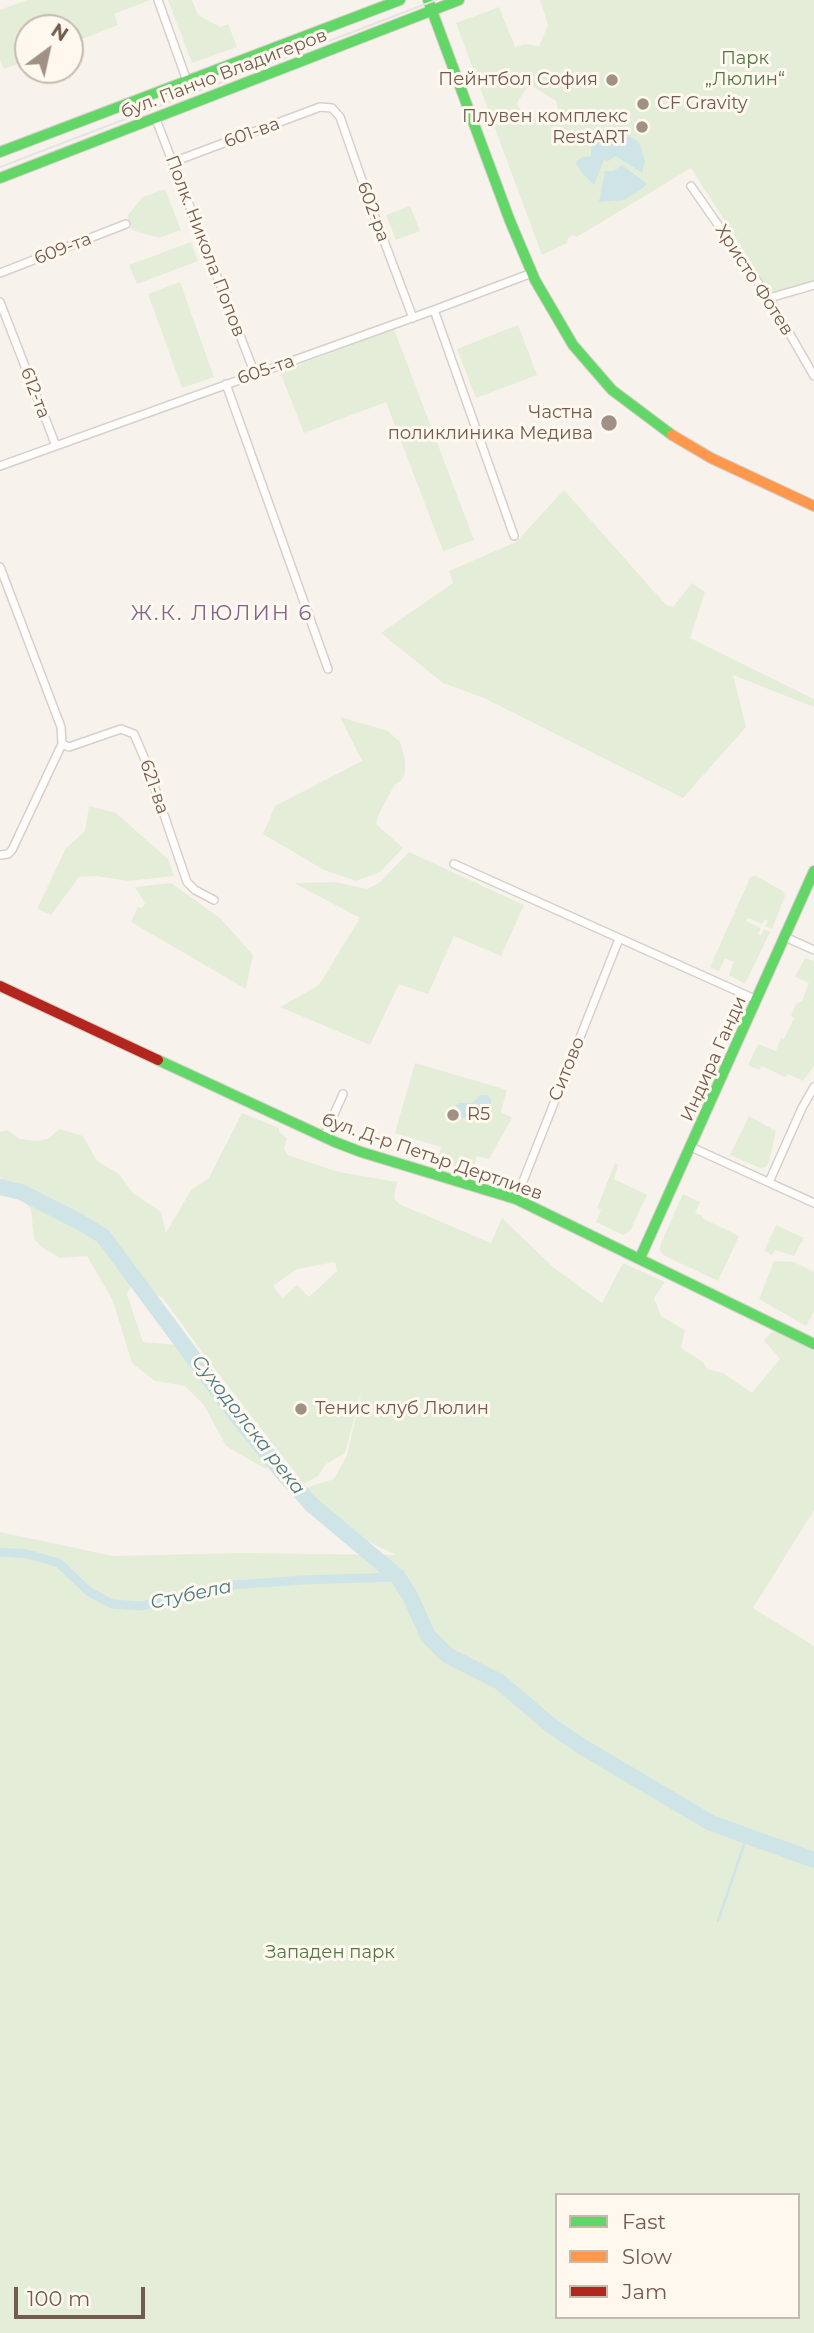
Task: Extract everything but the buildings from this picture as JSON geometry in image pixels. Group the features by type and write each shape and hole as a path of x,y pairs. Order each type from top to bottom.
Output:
{"main road":[{"name":"бул. Панчо Владигеров","path":"0,152 400,0"},
{"name":"бул. Панчо Владигеров","path":"0,178 430,5 459,0"},
{"path":"430,5 532,273 568,338 603,380 629,405 668,434 701,453 814,506"},
{"name":"Индира Ганди","path":"640,1258 814,871"},
{"name":"бул. Д-р Петър Дертлиев","path":"1,987 361,1153 516,1199 814,1344"}],"street":[{"path":"158,0 187,81"},
{"name":"601-ва","path":"173,162 320,107 332,108"},
{"name":"602-ра","path":"332,108 340,117 413,318"},
{"name":"Полк. Никола Попов","path":"155,117 255,374"},
{"name":"Христо Фотев","path":"691,186 769,298 814,376"},
{"name":"609-та","path":"0,273 126,225"},
{"name":"605-та","path":"0,466 532,273"},
{"path":"769,298 814,285"},
{"name":"612-та","path":"0,302 55,446"},
{"path":"434,310 514,536"},
{"path":"226,384 328,669"},
{"path":"0,567 61,727 62,744 12,850 8,854 0,855"},
{"name":"621-ва","path":"62,744 69,747 121,729 134,734 187,882 195,890 214,900"},
{"path":"454,864 757,1000"},
{"path":"785,937 814,950"},
{"name":"Ситово","path":"516,1199 619,939"},
{"path":"769,1182 814,1087"},
{"path":"324,1137 343,1094"},
{"path":"691,1147 814,1203"}],"green space":[{"path":"27,0 150,0 114,14 118,25 84,38 84,14 14,14 14,65 4,69 0,59 0,10"},
{"path":"168,0 192,0 198,15 220,27 228,24 237,47 192,63"},
{"name":"Парк „Люлин“","path":"540,0 814,0 814,283 772,295 691,168 577,237 572,235 567,243 542,255 456,23 499,7 515,47 525,44 539,46 548,25","holes":["532,86 556,101 559,113 553,122 541,123 518,107 517,102 527,88"]},
{"path":"165,189 181,230 159,238 132,230 127,216 143,197"},
{"path":"410,206 420,231 396,240 386,215"},
{"path":"191,242 198,261 137,284 129,265"},
{"path":"180,282 214,377 182,388 148,294"},
{"path":"518,325 537,375 476,398 457,349"},
{"path":"394,329 474,540 443,551 386,402 304,433 280,372"},
{"path":"564,490 666,605 673,607 692,583 705,592 690,638 814,699 814,707 733,675 746,727 683,798 484,698 443,683 381,633 453,583 449,571 516,542"},
{"path":"340,717 388,731 400,742 405,760 402,780 395,784 376,824 403,848 380,872 356,881 324,870 263,834 275,806 362,761"},
{"path":"89,806 116,813 168,859 174,876 128,881 97,876 79,877 51,915 37,909 66,848 85,831"},
{"path":"409,852 524,905 501,956 454,936 428,994 399,984 370,1045 280,1007 319,985 360,918 294,883 336,882 366,889 378,884"},
{"path":"754,875 783,891 785,896 772,929 765,926 768,921 765,919 762,924 748,918 746,921 761,928 758,935 761,935 764,929 770,932 745,984 729,975 734,962 725,958 719,971 710,967 750,878"},
{"path":"171,883 221,919 253,955 246,989 131,922 138,907 142,908 145,903 135,887"},
{"path":"805,958 814,961 814,1066 803,1081 788,1074 785,1077 762,1066 759,1070 748,1065 758,1044 776,1051 781,1038 784,1039 794,1018 791,1016 796,1004 802,1001 809,983 795,977"},
{"name":"R5","path":"415,1063 507,1090 501,1112 512,1118 489,1159 477,1156 472,1173 437,1162 441,1147 395,1133"},
{"name":"Западен парк","path":"242,1113 279,1128 279,1132 287,1138 284,1149 288,1155 339,1172 397,1182 394,1198 399,1204 491,1243 502,1218 553,1267 602,1303 623,1263 665,1282 654,1298 661,1316 685,1330 681,1348 703,1362 707,1369 723,1373 752,1393 780,1359 764,1340 772,1332 785,1334 814,1351 814,1510 753,1608 814,1646 814,2333 0,2333 0,1532 113,1556 242,1553 396,1555 363,1539 317,1504 304,1488 334,1479 347,1455 364,1382 345,1453 326,1464 318,1476 304,1484 163,1298 133,1283 127,1294 143,1342 178,1345 270,1464 266,1469 226,1446 204,1405 185,1386 155,1381 132,1363 113,1301 87,1256 60,1258 34,1239 31,1209 0,1177 0,1132 7,1130 20,1139 37,1141 48,1139 59,1129 83,1136 97,1161 119,1174 133,1193 161,1212 166,1233 191,1190 209,1178","holes":["335,1262 337,1271 309,1297 297,1285 283,1298 273,1286 297,1269"]},
{"path":"749,1116 776,1131 766,1167 760,1168 730,1155"},
{"path":"615,1163 618,1165 614,1179 647,1195 630,1231 623,1235 596,1222 601,1210 597,1208"},
{"path":"683,1194 700,1202 695,1213 739,1236 718,1281 663,1255 660,1250"},
{"path":"776,1225 804,1238 794,1256 775,1250 772,1255 764,1251"},
{"path":"774,1261 794,1262 814,1272 814,1312 806,1326 759,1299"}],"shaded area":[{"path":"606,133 620,140 629,136 639,142 645,161 642,173 616,156 608,161 604,160 594,185 583,174 576,162 582,157 591,156 591,147"},
{"path":"622,165 647,184 624,200 599,202 605,171 614,171"},
{"path":"481,1095 487,1095 491,1099 488,1110 474,1110 464,1118 456,1116 454,1110 458,1103 472,1103"}],"waterway":[{"name":"Суходолска река","path":"0,1187 21,1192 103,1236 235,1414 282,1472 312,1505 398,1577 428,1636 447,1655 500,1682 549,1724 581,1746 711,1823 814,1860"},
{"name":"Стубела","path":"0,1552 27,1554 59,1563 88,1591 112,1604 141,1606 234,1585 398,1577"},
{"path":"718,1921 747,1836"}],"tram line":[{"path":"0,167 436,0"}],"traffic: fast":[{"path":"0,152 400,0"},
{"path":"428,0 510,221 535,280 573,345 612,390 672,435"},
{"path":"0,178 459,0"},
{"path":"640,1258 814,871"},
{"path":"158,1060 335,1142 516,1199 814,1344"}],"traffic: slow":[{"path":"672,435 711,458 814,506"}],"traffic: jam":[{"path":"0,986 158,1060"}],"place":[{"name":"Пейнтбол София","path":"612,80"},
{"name":"CF Gravity","path":"643,104"},
{"name":"Плувен комплекс RestART","path":"642,127"},
{"name":"Частна поликлиника Медива","path":"609,423"},
{"name":"R5","path":"453,1115"},
{"name":"Тенис клуб Люлин","path":"301,1409"}],"district":[{"name":"Ж.К. ЛЮЛИН 6","path":"222,614"}]}
